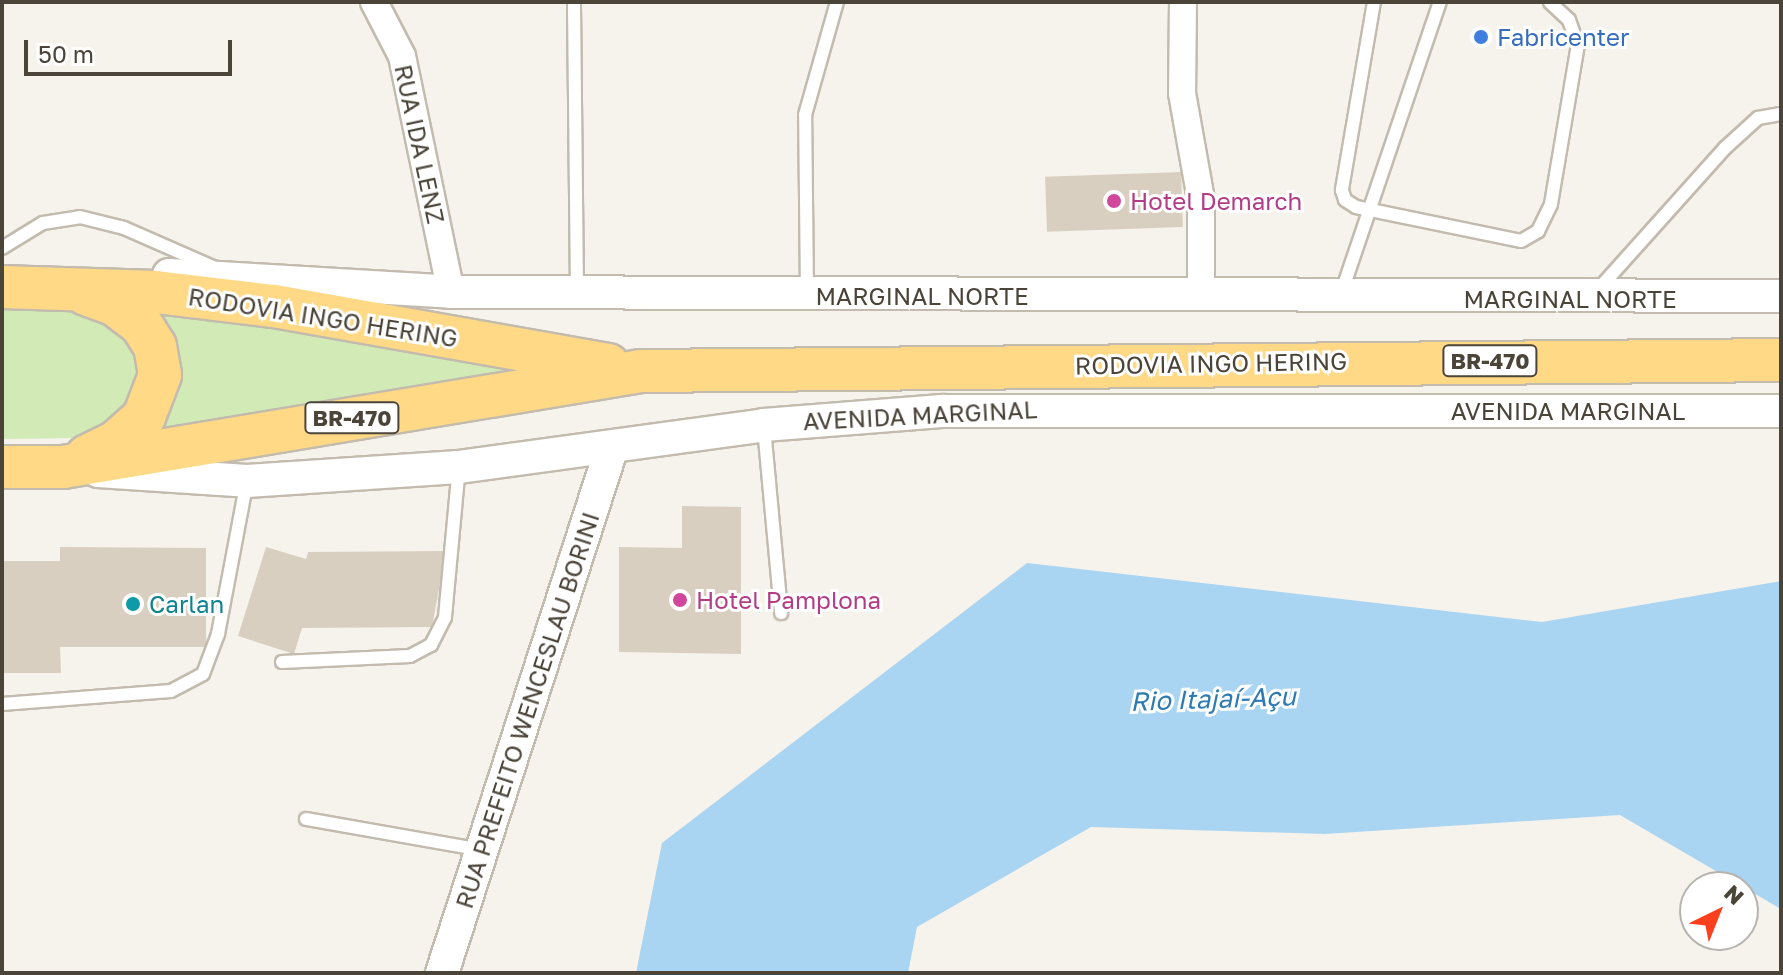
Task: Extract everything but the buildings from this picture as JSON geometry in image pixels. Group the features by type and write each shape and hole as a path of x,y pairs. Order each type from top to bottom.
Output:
{"highway":[{"name":"RODOVIA INGO HERING","path":"2,287 66,287 274,306 641,371"},
{"path":"63,467 116,442 144,417 160,375 155,346 141,324 114,304 66,287"},
{"name":"RODOVIA INGO HERING","path":"2,467 63,467 641,371 1781,360"}],"street":[{"name":"RUA IDA LENZ","path":"374,2 402,56 451,292"},
{"path":"1183,2 1182,93 1201,200 1201,296"},
{"name":"MARGINAL NORTE","path":"66,287 136,274 451,292 577,290 807,296 1591,299 1781,296"},
{"name":"AVENIDA MARGINAL","path":"63,467 247,481 459,467 764,425 1030,409 1781,411"},
{"name":"RUA PREFEITO WENCESLAU BORINI","path":"442,973 612,447"}],"lane":[{"path":"807,296 805,115 837,2"},
{"path":"1374,2 1342,190 1356,207 1372,208 1498,239 1521,241 1538,231 1551,204 1578,45 1569,20 1550,2"},
{"path":"1340,298 1440,2"},
{"path":"574,5 577,290"},
{"path":"1591,299 1604,278 1725,148 1758,118 1781,114"},
{"path":"2,248 43,223 80,217 179,249 236,279"},
{"path":"764,425 781,613"},
{"path":"282,662 410,656 431,645 445,617 459,467"},
{"path":"2,704 171,691 203,674 218,634 247,481"},
{"path":"306,819 481,850"}],"green space":[{"path":"73,304 129,326 146,376 118,421 79,438 2,439 2,305"},
{"path":"140,306 508,354 519,371 140,448"}],"water":[{"name":"Rio Itajaí-Açu","path":"1027,563 1542,622 1781,581 1781,909 1759,896 1759,871 1716,871 1620,815 1325,834 1091,827 917,927 908,973 636,973 662,843"}],"place":[{"name":"Fabricenter","path":"1481,37"},
{"name":"Hotel Demarch","path":"1114,201"},
{"name":"Hotel Pamplona","path":"680,600"},
{"name":"Carlan","path":"133,604"}]}
